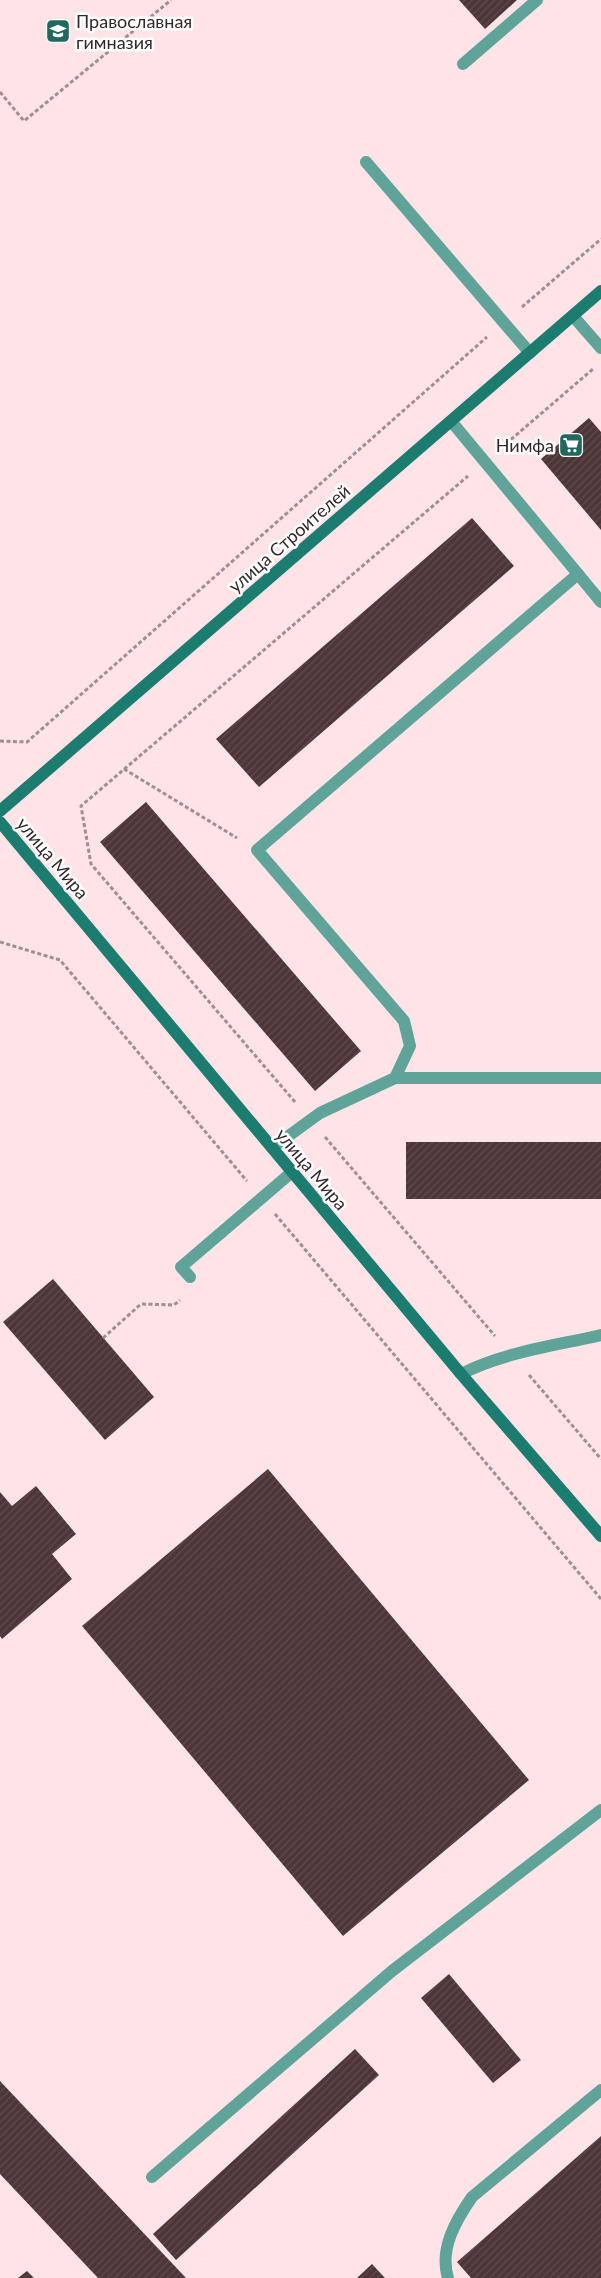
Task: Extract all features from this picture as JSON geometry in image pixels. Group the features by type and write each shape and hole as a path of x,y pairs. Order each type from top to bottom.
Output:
{"main road":[{"name":"улица Строителей","path":"0,811 601,291"},
{"name":"улица Мира","path":"0,822 461,1374 601,1536"}],"lane":[{"path":"463,64 537,0"},
{"path":"366,162 530,353"},
{"path":"573,316 601,348"},
{"path":"451,421 601,602"},
{"path":"395,1078 410,1046 404,1021 257,850 578,574"},
{"path":"272,1148 320,1113 395,1078 601,1078"},
{"path":"190,1277 181,1267 292,1172"},
{"path":"461,1374 477,1366 512,1355 601,1335"},
{"path":"152,2176 392,1971 601,1810"},
{"path":"448,2278 447,2247 456,2219 472,2197 601,2090"}],"path":[{"path":"0,92 24,121 171,0"},
{"path":"0,741 27,742 504,322 601,239"},
{"path":"81,806 594,368"},
{"path":"124,769 257,850"},
{"path":"0,942 60,960 601,1599"},
{"path":"103,1338 141,1304 174,1305 180,1300"}],"building":[{"path":"459,0 517,0 485,29"},
{"path":"589,418 601,432 601,530 541,459"},
{"path":"472,518 514,566 259,787 216,739"},
{"path":"146,802 361,1051 315,1091 100,842"},
{"path":"406,1142 601,1142 601,1199 406,1199"},
{"path":"53,1279 154,1397 105,1440 3,1322"},
{"path":"268,1469 529,1780 343,1936 82,1626"},
{"path":"36,1486 76,1534 52,1554 72,1579 2,1639 0,1636 0,1492 12,1506"},
{"path":"449,1974 521,2060 493,2083 421,1998"},
{"path":"355,2049 379,2075 176,2260 153,2234"},
{"path":"0,2081 186,2278 98,2278 0,2174"},
{"path":"601,2136 601,2278 471,2278 457,2262"},
{"path":"372,2264 385,2278 357,2278"},
{"path":"27,2271 34,2278 18,2278"}],"place":[{"name":"Православная гимназия","path":"58,31"},
{"name":"Нимфа","path":"571,445"}]}
